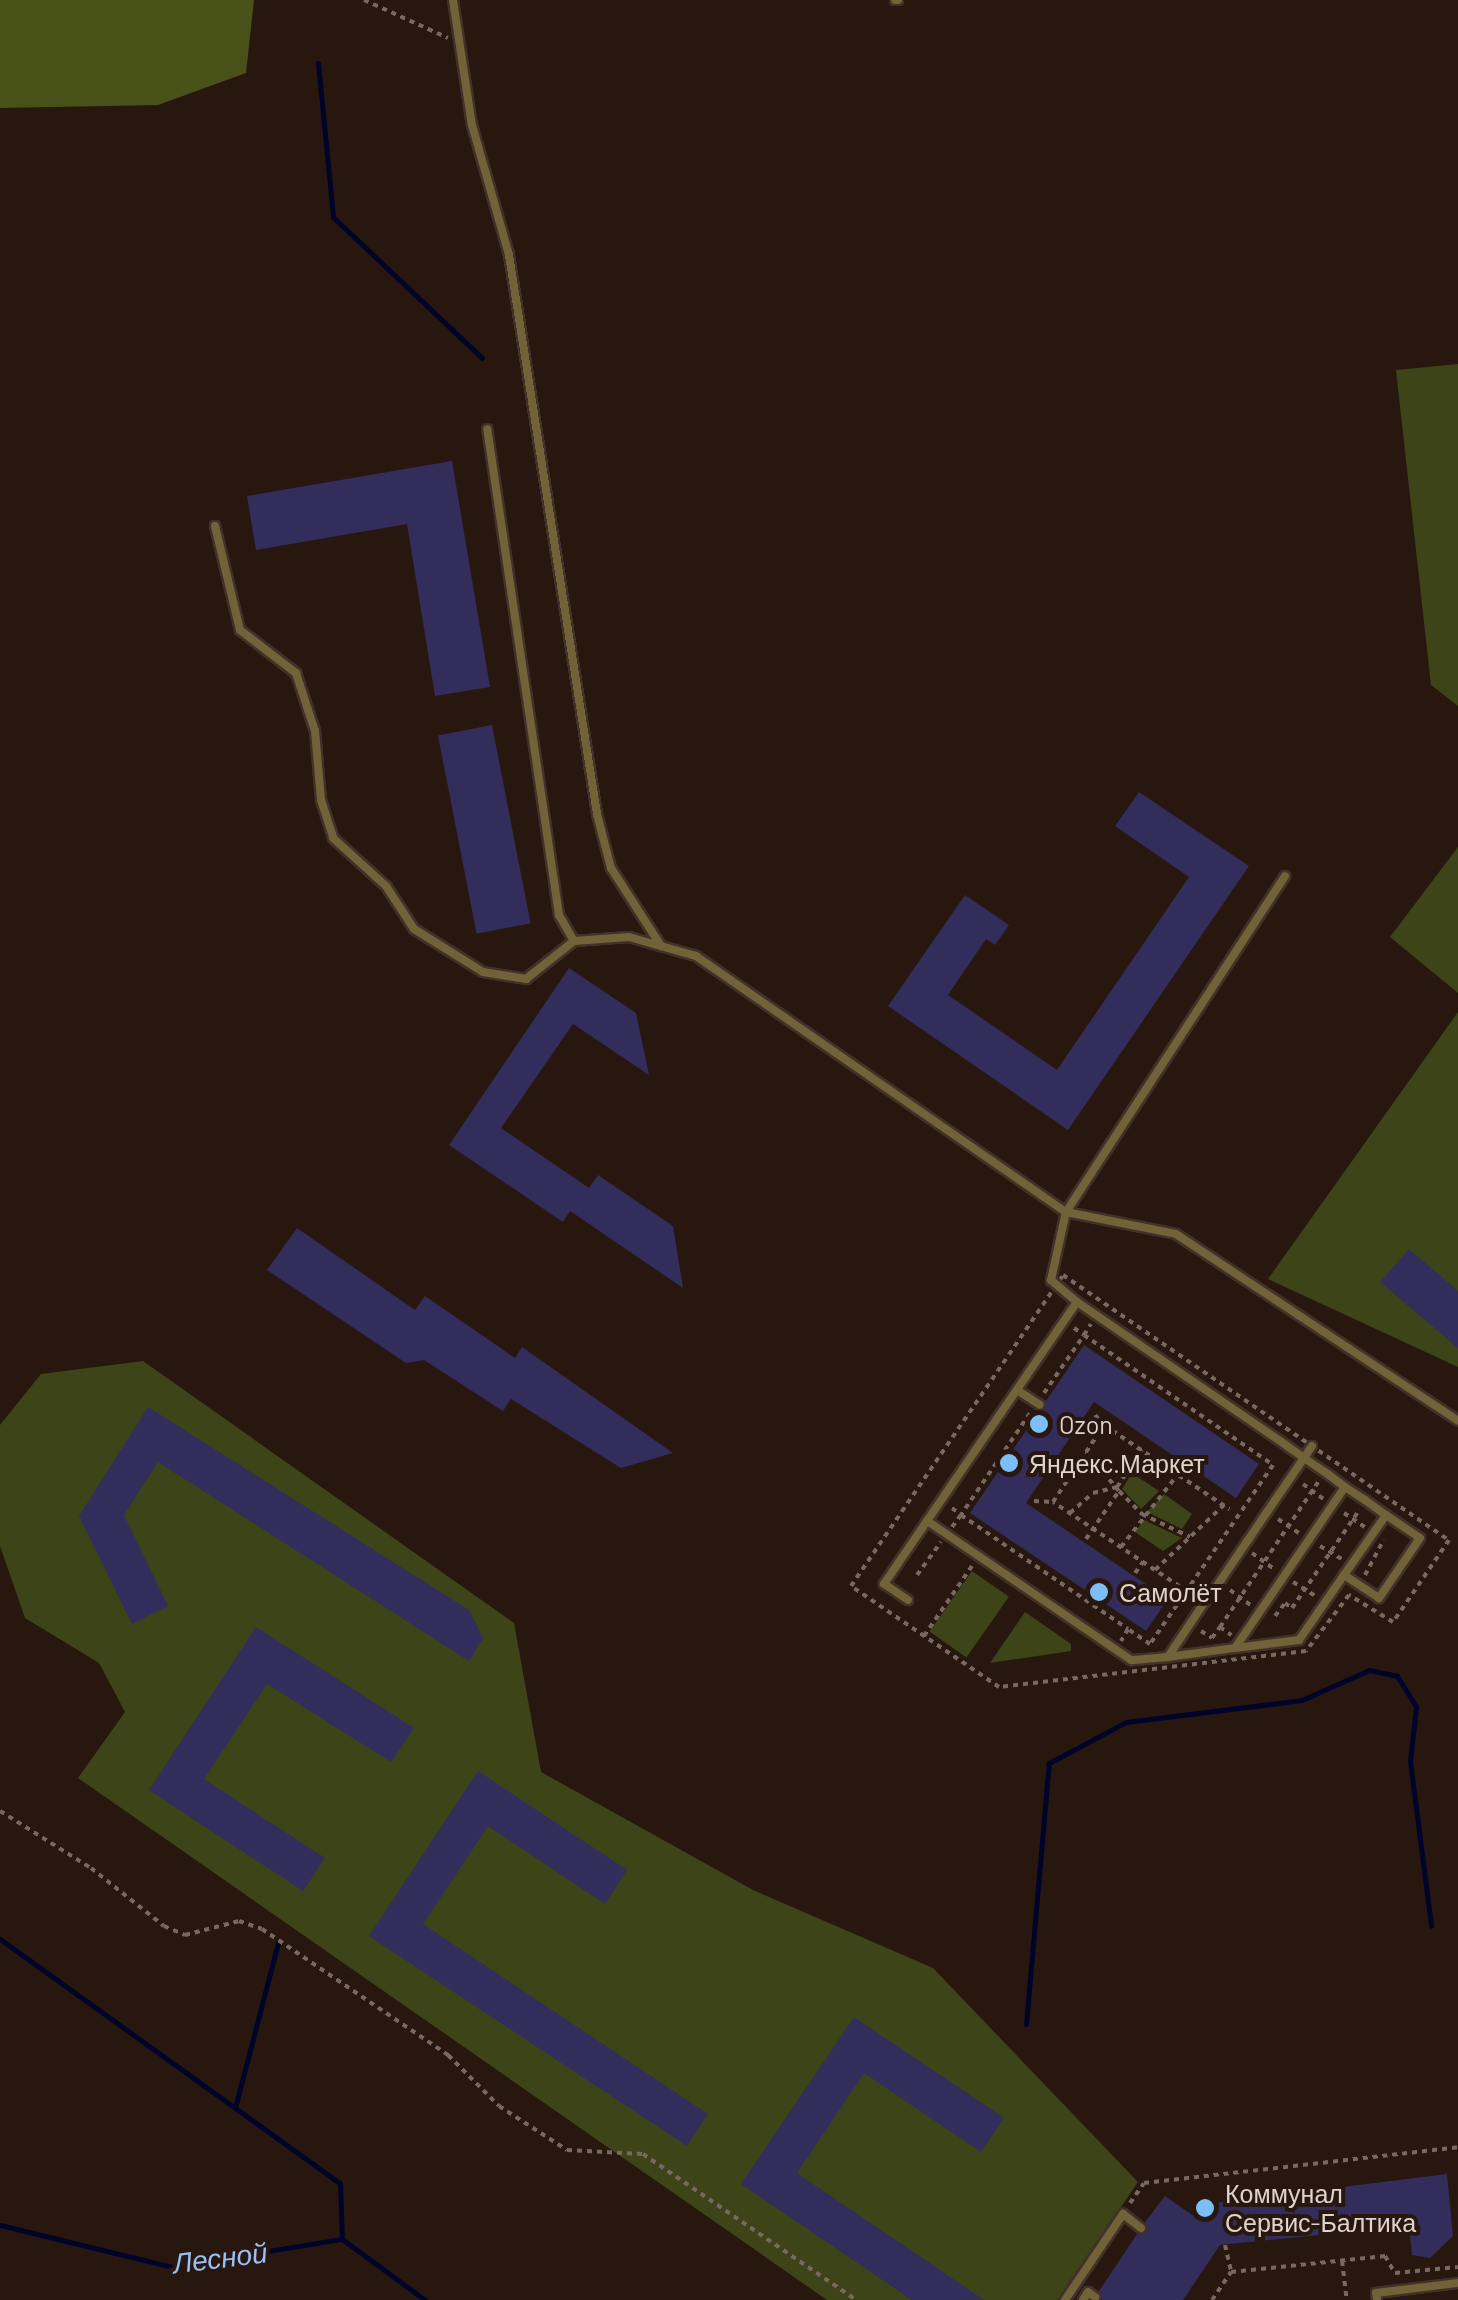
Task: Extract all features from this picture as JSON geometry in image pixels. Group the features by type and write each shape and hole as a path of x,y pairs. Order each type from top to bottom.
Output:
{"lane":[{"path":"453,0 472,126 509,254 597,814 611,868 662,946"},
{"path":"488,429 559,915 574,941"},
{"path":"215,526 240,630 296,672 316,730 320,800 332,838 386,886 414,929 483,972 526,979 574,941 629,937 696,956 1066,1212 1176,1234 1458,1422"},
{"path":"1285,876 1066,1212 1051,1280 1096,1316 1420,1538 1379,1598 1344,1575"},
{"path":"908,1600 884,1584 1077,1302"},
{"path":"1017,1390 1038,1404"},
{"path":"1168,1657 1312,1446"},
{"path":"1237,1644 1345,1486"},
{"path":"927,1520 1131,1660 1237,1644 1300,1640 1386,1515"},
{"path":"1065,2300 1123,2214 1142,2228"},
{"path":"1377,2300 1376,2293 1458,2283"},
{"path":"1083,2300 1088,2292 1095,2297"}],"path":[{"path":"364,0 457,42"},
{"path":"1063,1276 852,1586 998,1687 1306,1651 1349,1595 1393,1622 1449,1540"},
{"path":"1064,1322 1084,1335 1273,1465 1150,1644 960,1514 1038,1404 1084,1335 1096,1316"},
{"path":"1095,1415 1104,1425 1227,1507 1155,1570"},
{"path":"1053,1502 1104,1425"},
{"path":"1086,1539 1142,1450"},
{"path":"1086,1452 1142,1514 1192,1538"},
{"path":"1173,1611 1212,1638 1333,1460"},
{"path":"1121,1547 1142,1514 1178,1474"},
{"path":"1196,1486 1201,1478"},
{"path":"1070,1512 1094,1494 1118,1489"},
{"path":"1034,1500 1053,1502 1070,1512 1204,1602"},
{"path":"917,1575 947,1534"},
{"path":"1365,1575 1384,1540"},
{"path":"924,1636 979,1556"},
{"path":"1136,1573 1143,1562"},
{"path":"1220,1626 1237,1644"},
{"path":"1115,1649 1128,1629"},
{"path":"0,1811 92,1868 164,1926 184,1934 239,1921 262,1929 448,2055 499,2106 567,2150 644,2154 856,2300"},
{"path":"1123,2214 1144,2183 1458,2146"},
{"path":"1212,2300 1231,2272 1225,2245"},
{"path":"1231,2272 1385,2256 1395,2273 1458,2267"},
{"path":"1342,2260 1347,2300"}],"green space":[{"path":"0,0 254,0 246,73 158,105 0,108"},
{"path":"1458,364 1458,706 1431,685 1396,370"},
{"path":"1458,847 1458,993 1390,937"},
{"path":"1458,1012 1458,1367 1268,1279"},
{"path":"143,1361 514,1623 541,1772 753,1890 933,1968 1138,2182 1058,2300 827,2300 78,1778 125,1712 99,1663 25,1618 0,1546 0,1425 41,1374"},
{"path":"1132,1473 1159,1491 1141,1509 1122,1489"},
{"path":"1164,1494 1192,1514 1182,1529 1147,1512"},
{"path":"1144,1520 1182,1538 1163,1551 1135,1532"},
{"path":"972,1571 1009,1597 966,1657 930,1632"},
{"path":"1025,1612 1071,1644 1071,1651 990,1663"}],"building":[{"path":"452,461 490,687 435,696 407,524 256,550 247,496"},
{"path":"492,725 531,923 477,934 438,735"},
{"path":"1139,792 1249,866 1068,1130 888,1006 965,895 1009,925 995,945 986,939 948,995 1057,1070 1189,877 1115,826"},
{"path":"569,968 636,1013 649,1075 573,1024 501,1128 589,1188 598,1175 673,1226 683,1288 570,1211 563,1222 449,1145"},
{"path":"297,1228 415,1310 425,1296 515,1358 522,1347 673,1453 621,1468 511,1399 503,1411 424,1360 406,1363 267,1270"},
{"path":"1409,1249 1458,1291 1458,1348 1380,1282"},
{"path":"1084,1345 1259,1464 1236,1498 1094,1402 1026,1503 1168,1599 1146,1631 970,1513"},
{"path":"148,1407 469,1610 483,1638 469,1661 158,1462 124,1515 168,1606 132,1624 79,1516"},
{"path":"256,1627 414,1728 391,1762 267,1684 204,1779 325,1858 303,1891 149,1790"},
{"path":"478,1771 627,1870 605,1904 488,1826 423,1924 708,2114 687,2146 369,1936"},
{"path":"854,2017 1004,2118 981,2152 864,2073 797,2173 984,2300 912,2300 741,2184"},
{"path":"1447,2174 1453,2236 1430,2258 1412,2255 1409,2226 1220,2245 1183,2300 1102,2300 1099,2291 1137,2234 1147,2232 1145,2222 1165,2196 1192,2215 1214,2203"}],"waterway":[{"path":"318,63 333,217 482,358"},
{"path":"1026,2024 1049,1763 1126,1722 1302,1700 1369,1670 1397,1676 1416,1707 1410,1761 1431,1926"},
{"path":"0,1939 340,2183 342,2239"},
{"path":"236,2104 278,1943"},
{"name":"Лесной","path":"0,2225 172,2267 342,2239 425,2300"}],"place":[{"name":"Ozon","path":"1039,1424"},
{"name":"Яндекс.Маркет","path":"1009,1463"},
{"name":"Самолёт","path":"1099,1592"},
{"name":"Коммунал Сервис-Балтика","path":"1205,2208"}]}
